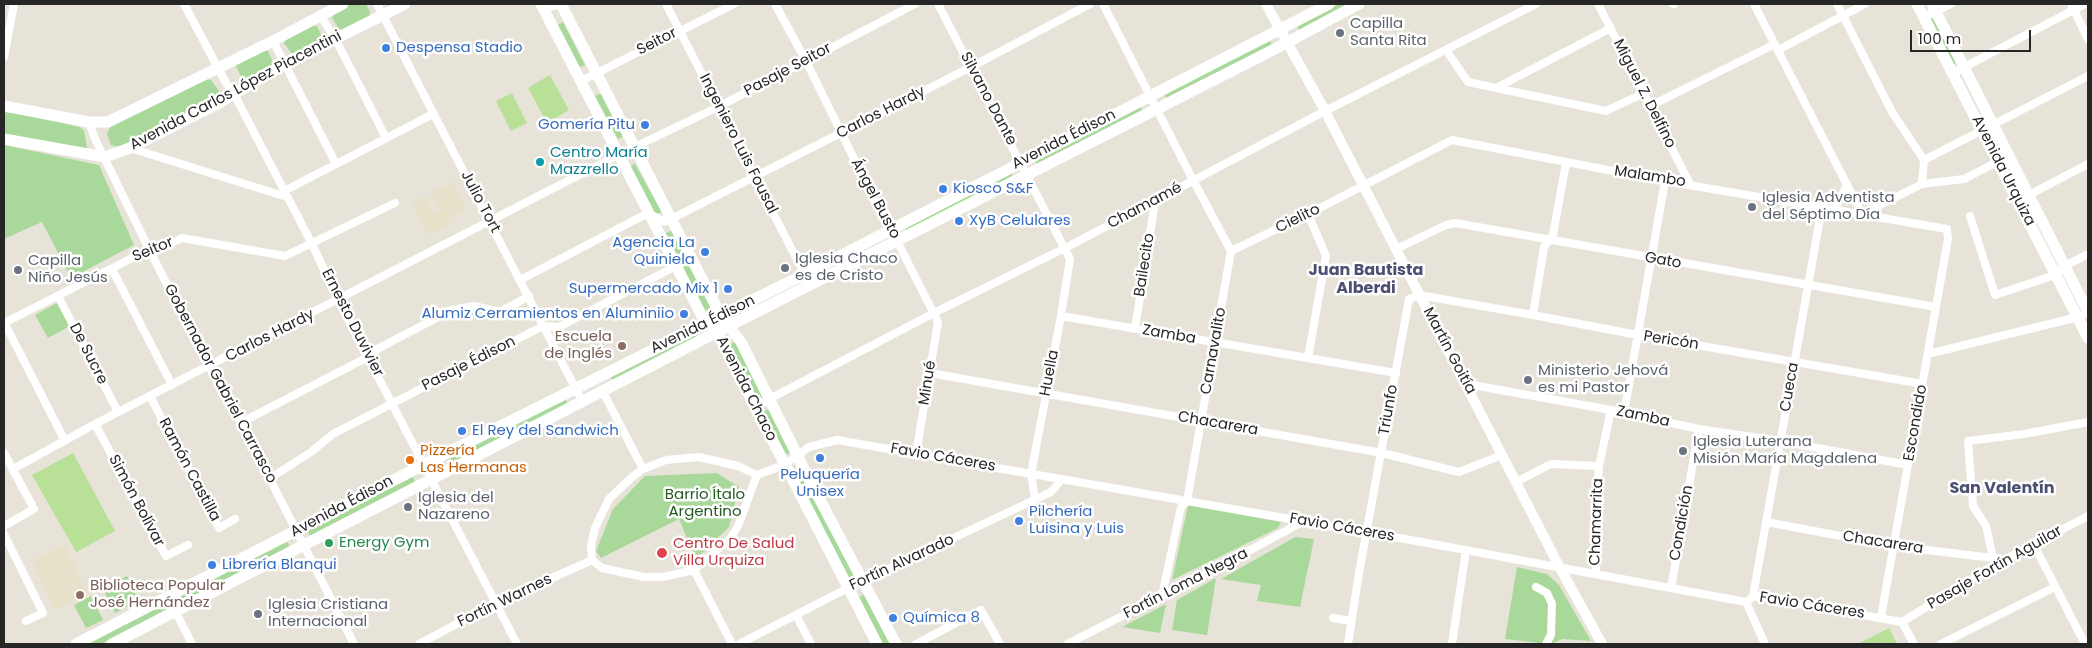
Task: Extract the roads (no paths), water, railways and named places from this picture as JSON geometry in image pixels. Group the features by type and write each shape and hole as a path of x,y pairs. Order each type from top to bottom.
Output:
{"main road":[{"name":"Avenida Carlos López Piacentini","path":"4,106 89,122 108,122 343,4"},
{"name":"Avenida Carlos López Piacentini","path":"4,139 104,157 130,148 234,94 285,64 405,4"},
{"name":"Avenida Chaco","path":"562,4 721,316 741,342 896,644"},
{"name":"Avenida Édison","path":"76,644 425,464 804,274 1329,4"},
{"name":"Avenida Urquiza","path":"1917,4 2088,338"},
{"name":"Avenida Édison","path":"112,644 433,480 582,401 603,392 1287,42 1354,5"},
{"name":"Avenida Chaco","path":"542,6 705,322 717,332 877,644"},
{"name":"Avenida Urquiza","path":"1934,8 2088,313"}],"street":[{"path":"4,57 14,4"},
{"name":"Ernesto Duvivier","path":"185,4 312,244 338,300 517,644"},
{"name":"Julio Tort","path":"377,4 582,401"},
{"path":"542,6 562,4"},
{"name":"Ingeniero Luis Fousal","path":"666,4 810,285"},
{"name":"Seitor","path":"581,81 734,4"},
{"name":"Ángel Busto","path":"775,4 806,60 889,230 897,241 934,313"},
{"name":"Pasaje Seitor","path":"634,148 718,107 915,4"},
{"name":"Silvano Dante","path":"938,4 1021,162 1063,248"},
{"name":"Carlos Hardy","path":"671,220 1090,4"},
{"path":"1103,4 1193,180 1232,251"},
{"name":"Martín Goitía","path":"1266,4 1325,111 1560,568 1602,644"},
{"name":"Chamamé","path":"754,407 934,313 1154,202 1325,111 1536,4"},
{"name":"Miguel Z. Delfino","path":"1598,4 1690,184"},
{"path":"1754,4 1862,214 1922,184 1964,179 1997,162"},
{"path":"1837,4 1892,112 1924,160 1922,184"},
{"path":"1650,106 1865,4"},
{"path":"1924,17 1934,8 1951,4"},
{"path":"1953,72 2072,7 2085,4"},
{"path":"2072,7 2088,39"},
{"path":"320,15 335,38 386,138"},
{"path":"1496,88 1610,28"},
{"path":"272,41 336,164"},
{"path":"1446,50 1468,82 1606,112 1644,93"},
{"path":"1924,160 1957,142 1982,132 1992,124 2088,76"},
{"path":"130,148 286,194 336,164 434,114"},
{"name":"Gobernador Gabriel Carrasco","path":"89,122 151,253 354,644"},
{"name":"Malambo","path":"1363,186 1452,140 1665,181 1947,229"},
{"name":"Carlos Hardy","path":"12,469 118,412 634,148"},
{"path":"1532,315 1544,247 1553,235 1566,163"},
{"path":"2018,201 2088,164"},
{"path":"1624,414 1665,181"},
{"path":"1835,209 1847,184"},
{"name":"Cielito","path":"1232,251 1363,186"},
{"name":"Bailecito","path":"1135,329 1154,202"},
{"path":"312,244 395,203"},
{"name":"Cueca","path":"1753,596 1822,207"},
{"path":"520,280 648,213 664,222 671,220"},
{"path":"1308,214 1326,256 1308,358"},
{"path":"1970,216 1995,295 2055,275 2065,266 2088,254"},
{"name":"Gato","path":"1396,249 1446,224 1455,223 1652,259 1936,307"},
{"name":"Escondido","path":"1881,617 1948,239 1947,229"},
{"name":"Seitor","path":"4,322 144,252 151,253 182,238 285,256 312,244"},
{"name":"Huella","path":"1034,500 1031,474 1070,258 1063,248"},
{"name":"Carnavalito","path":"1162,596 1181,507 1187,501 1232,251"},
{"name":"Pasaje Édison","path":"269,479 311,452 333,434 543,326 559,327 676,266"},
{"path":"112,269 172,385"},
{"name":"De Sucre","path":"58,296 118,412"},
{"path":"240,423 452,310 474,306 500,312 529,296"},
{"name":"Pericón","path":"1419,296 1923,384"},
{"name":"Triunfo","path":"1348,644 1366,532 1409,299 1419,296"},
{"name":"Minué","path":"916,454 938,322 934,313"},
{"path":"1928,354 2077,318 2088,313"},
{"name":"Zamba","path":"1061,316 1396,373"},
{"path":"4,322 65,441"},
{"name":"Chacarera","path":"930,372 1382,452 1459,472 1502,455"},
{"name":"Zamba","path":"1467,384 1611,410 1698,429 1780,441 1908,465"},
{"path":"603,392 643,469"},
{"name":"Ramón Castilla","path":"150,396 219,528 235,519"},
{"name":"Chamarrita","path":"1596,574 1595,510 1599,466 1611,410"},
{"path":"1995,560 1986,526 1973,506 1968,441 2024,434 2088,422"},
{"name":"Simón Bolívar","path":"95,424 166,556 188,545"},
{"name":"Condición","path":"1671,588 1698,429"},
{"name":"Favio Cáceres","path":"784,465 808,447 837,440 1366,532 1746,602 1753,596 1902,622"},
{"path":"4,453 34,509 4,526"},
{"path":"756,475 738,526 730,539 694,570 663,577 644,577 602,568 592,560 591,546 594,528 609,499 643,469 666,460 698,456 738,466 756,475 784,465"},
{"path":"1516,482 1551,464 1599,466"},
{"name":"Fortín Alvarado","path":"742,644 862,581 1051,492 1062,479"},
{"name":"Pasaje Fortín Aguilar","path":"1902,622 1995,560 2034,545 2088,516"},
{"name":"Fortín Loma Negra","path":"1068,644 1304,522"},
{"name":"Chacarera","path":"1766,522 1894,546 1995,560"},
{"path":"4,534 43,613 26,622"},
{"path":"2034,545 2087,644"},
{"path":"1452,644 1466,550"},
{"name":"Fortín Warnes","path":"418,644 496,603 592,560"},
{"path":"694,570 732,644"},
{"path":"1536,587 1547,593 1552,604 1551,635 1546,644"},
{"path":"1940,644 2055,587"},
{"path":"168,597 192,644"},
{"path":"1746,602 1765,644"},
{"path":"916,644 981,610 1000,644"},
{"path":"796,615 811,644"},
{"path":"1332,618 1351,621"},
{"path":"1902,622 1914,644"},
{"path":"1085,636 1089,644"}],"place":[{"name":"Capilla Santa Rita","path":"1340,33"},
{"name":"Despensa Stadio","path":"386,48"},
{"name":"Gomería Pitu","path":"645,125"},
{"name":"Centro María Mazzrello","path":"540,162"},
{"name":"Kiosco S&F","path":"943,189"},
{"name":"Iglesia Adventista del Séptimo Día","path":"1752,207"},
{"name":"XyB Celulares","path":"959,221"},
{"name":"Agencia La Quiniela","path":"705,252"},
{"name":"Iglesia Chaco es de Cristo","path":"785,268"},
{"name":"Capilla Niño Jesús","path":"18,270"},
{"name":"Supermercado Mix 1","path":"728,289"},
{"name":"Alumiz Cerramientos en Aluminiio","path":"684,314"},
{"name":"Escuela de Inglés","path":"622,346"},
{"name":"Ministerio Jehová es mi Pastor","path":"1528,380"},
{"name":"El Rey del Sandwich","path":"462,431"},
{"name":"Iglesia Luterana Misión María Magdalena","path":"1683,451"},
{"name":"Peluquería Unisex","path":"820,458"},
{"name":"Pizzería Las Hermanas","path":"410,460"},
{"name":"Iglesia del Nazareno","path":"408,507"},
{"name":"Pilchería Luisina y Luis","path":"1019,521"},
{"name":"Energy Gym","path":"329,543"},
{"name":"Centro De Salud Villa Urquiza","path":"662,553"},
{"name":"Librería Blanqui","path":"212,565"},
{"name":"Biblioteca Popular José Hernández","path":"80,595"},
{"name":"Iglesia Cristiana Internacional","path":"258,614"},
{"name":"Química 8","path":"893,618"}],"district":[{"name":"Juan Bautista Alberdi","path":"1366,280"},
{"name":"San Valentín","path":"2002,489"}],"park label":[{"name":"Barrio Ítalo Argentino","path":"705,504"}]}
